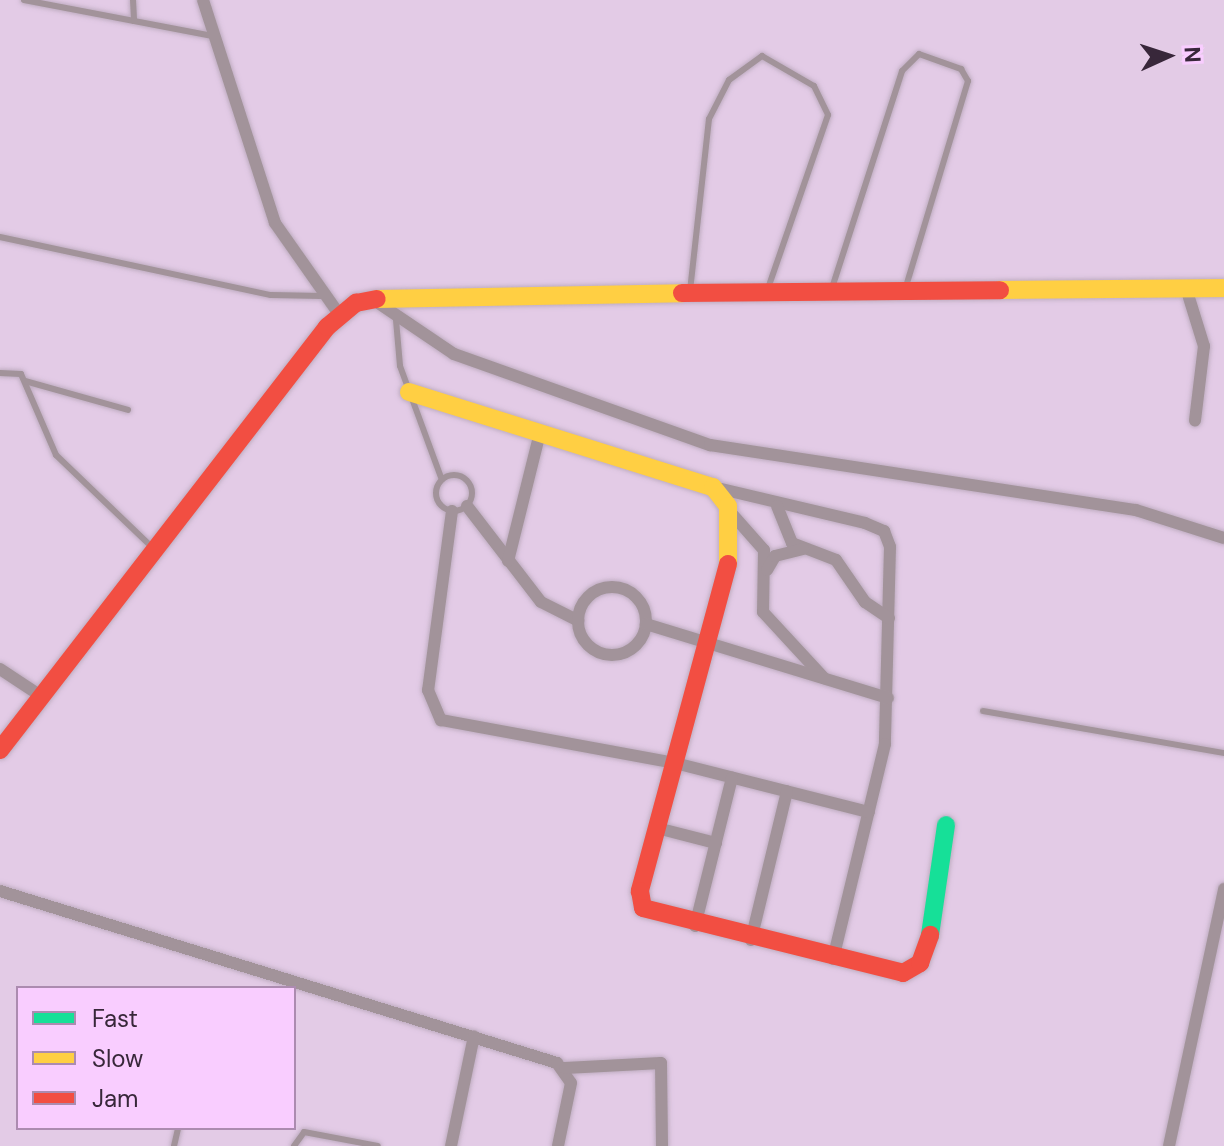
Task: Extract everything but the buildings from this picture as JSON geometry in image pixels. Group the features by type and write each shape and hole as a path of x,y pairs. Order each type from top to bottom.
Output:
{"street":[{"path":"203,0 275,223 322,296 339,314"},
{"path":"1186,288 1204,346 1195,420"},
{"path":"0,750 339,314 371,298 1224,288"},
{"path":"371,298 396,320 468,359 710,445 1136,510 1224,538"},
{"path":"409,392 539,437 777,506 884,531 889,618 888,698 869,812 833,959"},
{"path":"508,561 539,437"},
{"path":"713,487 764,550 763,612 824,678"},
{"path":"467,506 541,602 579,621 595,650 617,655 637,645 646,624 640,601 620,588 587,599 579,621"},
{"path":"777,506 803,549"},
{"path":"452,511 428,690 441,720 675,763 869,812"},
{"path":"732,514 728,566 640,902 650,914 891,973 920,963 946,825"},
{"path":"766,571 775,556 803,549 836,560 865,602 889,618"},
{"path":"646,624 888,698"},
{"path":"0,669 41,696"},
{"path":"695,926 732,778"},
{"path":"751,940 787,791"},
{"path":"657,828 716,843"},
{"path":"1169,1146 1224,889"},
{"path":"0,891 474,1036 565,1068 661,1063 662,1146"},
{"path":"451,1146 474,1036"},
{"path":"558,1146 571,1083 565,1068"}],"lane":[{"path":"24,0 213,36"},
{"path":"133,0 134,21"},
{"path":"831,291 902,71 919,54 961,69 968,81 905,290"},
{"path":"689,295 709,119 729,80 762,56 814,86 828,115 766,294"},
{"path":"0,237 271,295 322,296"},
{"path":"396,320 409,392 442,480 437,499 452,511 467,506 472,489 465,479 442,480"},
{"path":"0,373 18,372 25,381 56,455 155,550"},
{"path":"25,381 128,410"},
{"path":"983,711 1224,753"},
{"path":"294,1146 304,1132 378,1146"}],"traffic: fast":[{"path":"930,935 946,825"}],"traffic: slow":[{"path":"1000,290 1224,288"},
{"path":"377,299 682,293"},
{"path":"409,392 713,487 728,506 728,564"}],"traffic: jam":[{"path":"682,293 1000,290"},
{"path":"0,750 327,327 356,303 377,299"},
{"path":"728,564 640,891 643,908 903,973 920,963 930,935"}]}
